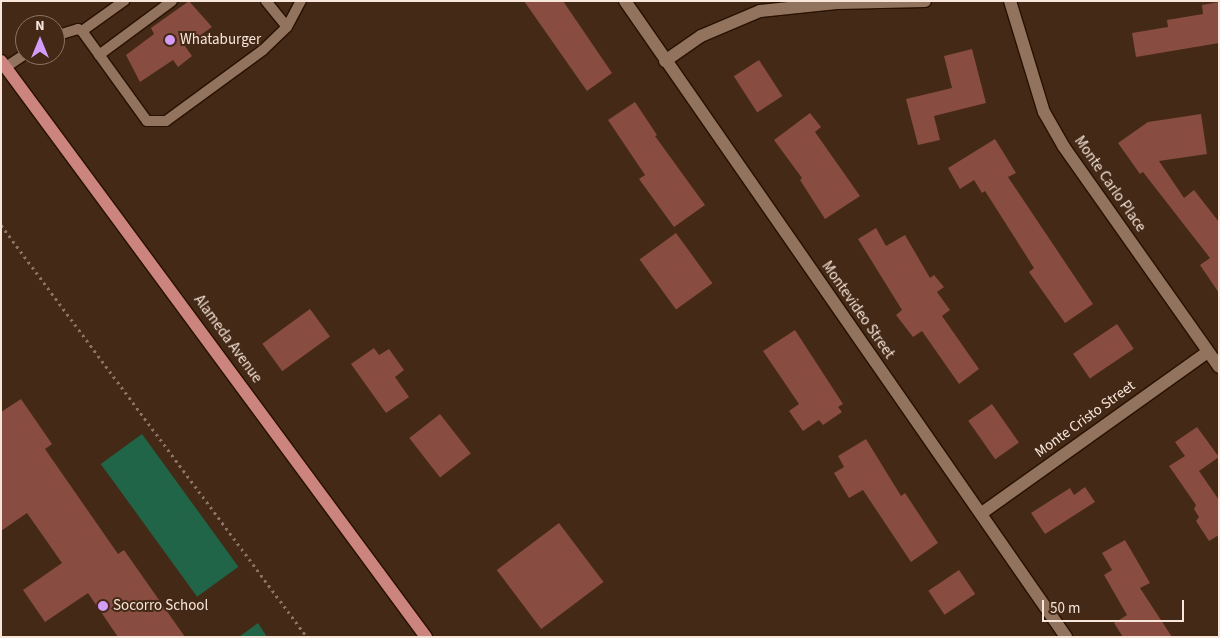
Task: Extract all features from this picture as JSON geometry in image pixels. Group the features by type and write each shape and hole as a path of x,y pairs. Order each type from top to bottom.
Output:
{"main road":[{"name":"Alameda Avenue","path":"4,64 426,637"}],"street":[{"name":"Montevideo Street","path":"625,1 665,61 982,513 1066,637"},
{"path":"665,61 702,36 760,11 837,4 924,1"},
{"name":"Monte Carlo Place","path":"1010,1 1044,112 1064,147 1219,367"},
{"name":"Monte Cristo Street","path":"982,513 1208,352"}],"lane":[{"path":"82,31 124,1"},
{"path":"99,55 172,1"},
{"path":"266,1 287,27"},
{"path":"65,33 78,29 82,31 147,121 166,121 263,50 287,27 301,1"}],"path":[{"path":"1,225 307,637"}],"green space":[{"path":"142,434 238,567 197,597 101,464"},
{"path":"258,623 267,637 239,637"}],"building":[{"name":"Whataburger","path":"189,1 212,27 185,46 192,56 178,67 173,60 140,82 126,55 154,34 151,28"},
{"path":"524,1 563,1 612,73 587,91"},
{"path":"1219,2 1219,43 1136,57 1132,33 1168,27 1167,20 1203,14 1202,5"},
{"path":"972,49 986,103 934,116 940,140 918,145 906,99 952,88 944,56"},
{"path":"759,60 782,96 757,112 734,76"},
{"path":"635,102 657,135 655,136 705,205 674,227 639,179 645,175 608,120"},
{"path":"810,113 821,127 815,132 860,196 825,219 800,180 802,178 774,140"},
{"path":"1201,114 1207,154 1159,161 1184,198 1194,190 1219,222 1219,293 1200,265 1210,258 1143,172 1140,174 1118,143 1148,122"},
{"path":"995,139 1016,173 1008,177 1093,304 1065,323 1029,272 1034,268 985,191 982,193 974,180 960,189 948,168"},
{"path":"876,228 886,246 905,235 930,278 934,275 944,287 937,292 950,310 942,316 979,369 959,384 922,331 913,337 896,315 902,310 858,239"},
{"path":"676,233 712,283 676,310 640,259"},
{"path":"310,309 330,337 282,371 262,344"},
{"path":"1117,324 1134,349 1090,379 1073,354"},
{"path":"795,330 843,404 838,407 842,412 823,425 819,420 803,431 789,411 799,404 763,351"},
{"path":"374,348 379,355 389,349 404,370 395,377 409,397 386,413 351,364"},
{"path":"21,399 52,444 45,449 118,554 124,550 185,637 118,637 88,593 45,622 23,590 62,563 27,513 1,531 1,412"},
{"path":"992,404 1019,443 995,459 968,421"},
{"path":"440,414 471,453 440,477 409,438"},
{"path":"1197,427 1219,457 1199,471 1219,500 1219,535 1209,541 1196,521 1199,517 1194,509 1196,505 1169,466 1185,456 1175,442"},
{"path":"866,439 901,496 905,493 938,543 911,562 863,490 849,498 834,473 844,467 838,456"},
{"path":"1085,487 1095,502 1045,534 1031,513 1070,488 1074,495"},
{"path":"559,523 604,582 541,629 497,570"},
{"path":"1125,540 1150,583 1140,588 1172,637 1123,637 1114,623 1127,615 1104,575 1112,570 1102,553"},
{"path":"959,570 975,594 945,615 928,591"}],"place":[{"name":"Whataburger","path":"170,40"},
{"name":"Socorro School","path":"103,606"}]}
